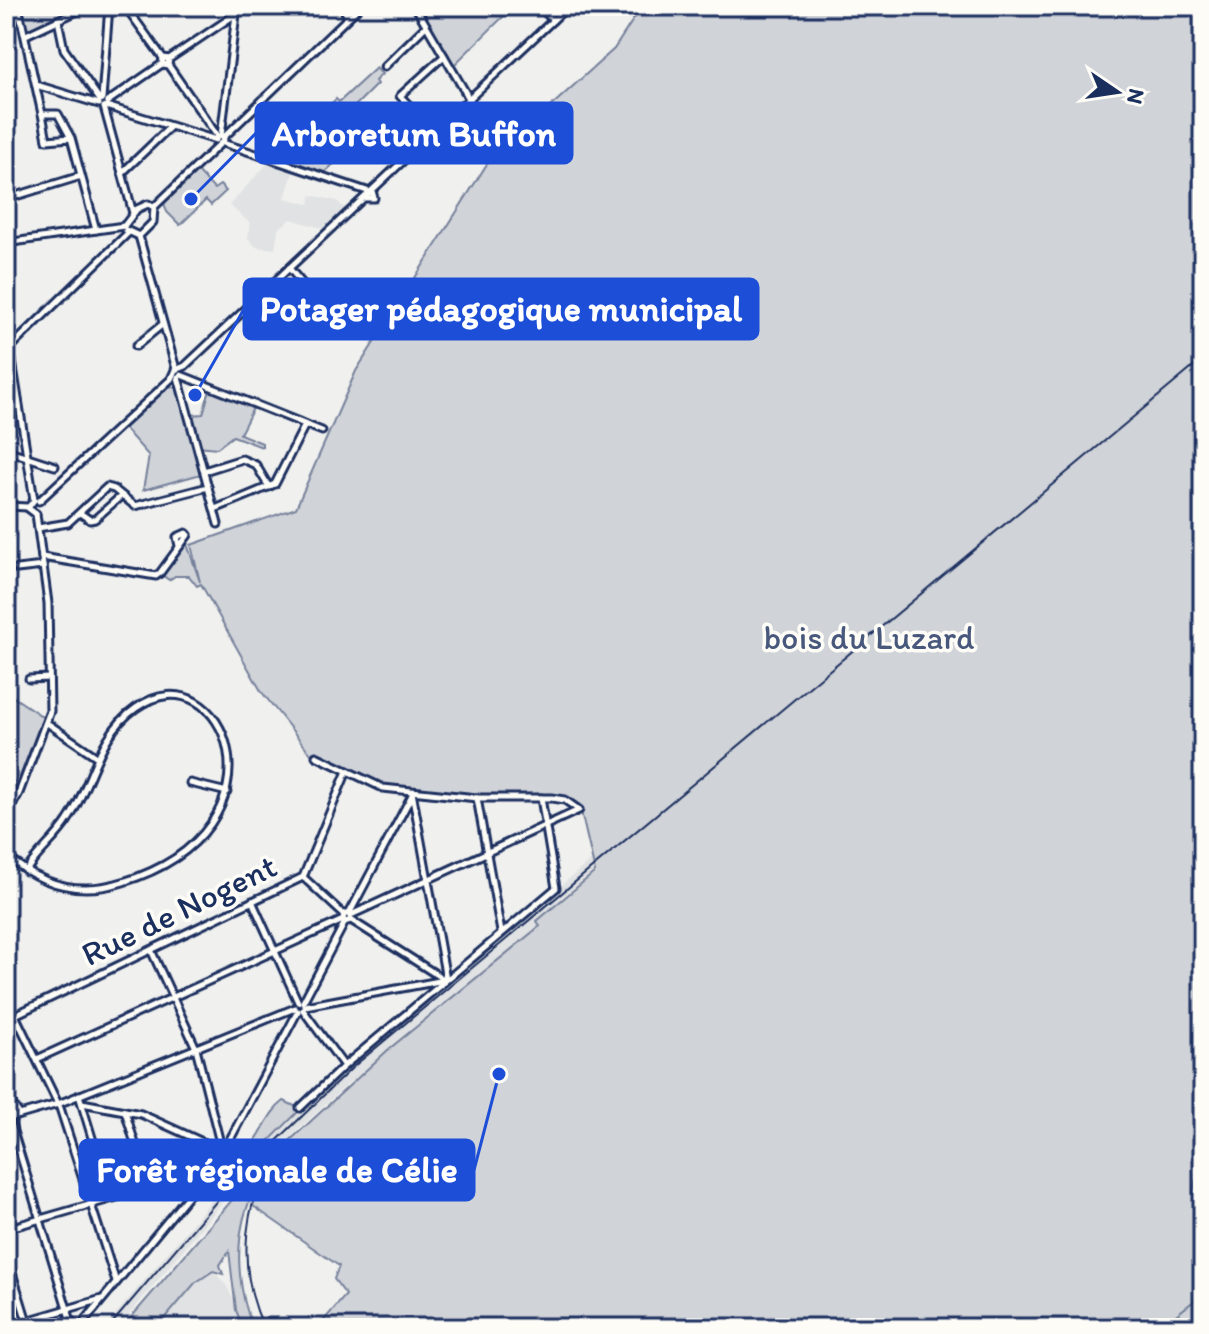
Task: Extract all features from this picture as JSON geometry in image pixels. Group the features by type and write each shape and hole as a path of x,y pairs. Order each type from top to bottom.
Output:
{"street":[{"path":"18,6 47,140 71,138"},
{"path":"26,35 88,6"},
{"path":"109,6 103,103 133,213"},
{"path":"125,6 220,140"},
{"path":"220,140 237,6"},
{"path":"342,6 348,17"},
{"path":"139,236 153,222 154,207 360,6"},
{"path":"415,6 499,150"},
{"path":"539,6 553,20"},
{"path":"28,507 178,373 568,6"},
{"path":"103,103 236,14"},
{"path":"58,20 64,49 103,103"},
{"path":"384,67 426,26"},
{"path":"434,131 400,96 444,56"},
{"path":"36,85 220,140 368,193"},
{"path":"42,114 58,114 71,138 96,230"},
{"path":"122,173 170,127"},
{"path":"6,199 81,176"},
{"path":"6,243 124,226 133,213 148,204 154,207"},
{"path":"124,226 128,233 139,236"},
{"path":"10,350 128,233"},
{"path":"139,236 218,524"},
{"path":"289,268 341,329 348,326"},
{"path":"136,346 163,323"},
{"path":"6,326 27,457 36,501 41,509 36,514"},
{"path":"178,373 322,431"},
{"path":"215,509 269,487 280,479 305,425"},
{"path":"6,450 55,466"},
{"path":"204,471 242,459 256,465 269,487"},
{"path":"6,817 47,723 49,678 43,566 36,514 28,507 6,506 8,484"},
{"path":"38,528 64,525 107,487 129,503 141,506 208,487"},
{"path":"80,513 90,520 95,519 121,496"},
{"path":"42,557 156,576 179,546"},
{"path":"17,569 43,566"},
{"path":"29,679 49,678"},
{"path":"6,855 26,871 71,889 111,885 143,875 195,845 217,817 227,792 229,761 219,725 202,705 185,696 158,697 136,708 113,731 97,757 70,818 26,871"},
{"path":"47,723 97,757"},
{"path":"37,1059 579,811 565,800 477,798 383,788 316,756"},
{"name":"Rue de Nogent","path":"15,1015 303,877 347,771"},
{"path":"190,783 227,792"},
{"path":"412,793 446,980"},
{"path":"412,793 300,1007 222,1148 220,1157 76,1328 66,1308 8,1118 58,1104 300,1007 446,980"},
{"path":"477,798 501,933"},
{"path":"300,1108 344,1066 556,888 541,798"},
{"path":"20,867 31,864"},
{"path":"303,877 347,918 446,980"},
{"path":"252,901 300,1007 344,1066"},
{"path":"151,950 196,1048 222,1148"},
{"path":"6,1009 15,1015 58,1104 116,1282"},
{"path":"6,1095 20,1115"},
{"path":"79,1095 111,1197"},
{"path":"82,1103 125,1110 166,1123 222,1148 228,1155 220,1157"},
{"path":"125,1110 148,1186"},
{"path":"6,1229 208,1171"},
{"path":"6,1253 28,1325"},
{"path":"6,1327 28,1325 66,1308 103,1299"}],"shaded area":[{"path":"269,162 294,169 285,198 309,204 311,195 337,201 345,209 325,229 291,219 278,229 275,249 256,247 248,238 250,223 229,205"},
{"path":"662,815 537,921 540,926 348,1084 294,1133 271,1166 238,1184 118,1328 104,1328 217,1194 344,1069 590,861 597,860"},
{"path":"213,1271 226,1285 247,1328 157,1328 195,1283"}],"green space":[{"path":"21,6 67,6 69,10 31,29 27,27"},
{"path":"416,6 512,6 513,7 452,67"},
{"name":"bois du Luzard","path":"642,6 1203,6 1203,1165 1200,1168 1203,1180 1203,1328 317,1328 346,1295 334,1279 339,1266 253,1206 268,1168 284,1146 389,1049 540,926 537,921 595,872 580,807 565,798 545,795 464,795 382,786 311,754 261,691 201,584 197,586 189,576 175,576 169,580 162,575 187,544 200,582 191,545 296,508 356,371 487,164 614,49"},
{"path":"376,68 382,74 375,81 377,84 349,112 369,130 324,173 277,157 336,99 339,102"},
{"path":"197,171 214,189 220,185 226,191 211,205 206,200 180,225 167,212 164,203"},
{"path":"167,385 179,389 201,474 143,490 149,456 123,427"},
{"path":"210,389 254,406 240,434 262,443 262,447 233,436 217,448 198,446 190,415 203,414"},
{"path":"6,692 43,717 17,784 6,776"},
{"path":"284,1101 301,1109 255,1155 244,1153 272,1113"},
{"path":"250,1179 251,1195 244,1216 239,1262 242,1289 253,1328 243,1328 236,1310 229,1251 220,1265 223,1274 213,1271 195,1283 157,1328 122,1328"}],"waterway":[{"path":"1203,1131 1193,1138 1200,1160 1193,1192 1203,1206"},
{"path":"1159,1328 1203,1294"},
{"path":"1195,1300 1203,1317"}],"railway":[{"path":"108,1328 227,1189 353,1067 1203,359"},
{"path":"264,1328 249,1281 247,1233 258,1187 283,1143"}],"place":[{"name":"Arboretum Buffon","path":"191,199"},
{"name":"Potager pédagogique municipal","path":"195,395"},
{"name":"Forêt régionale de Célie","path":"499,1074"}]}
